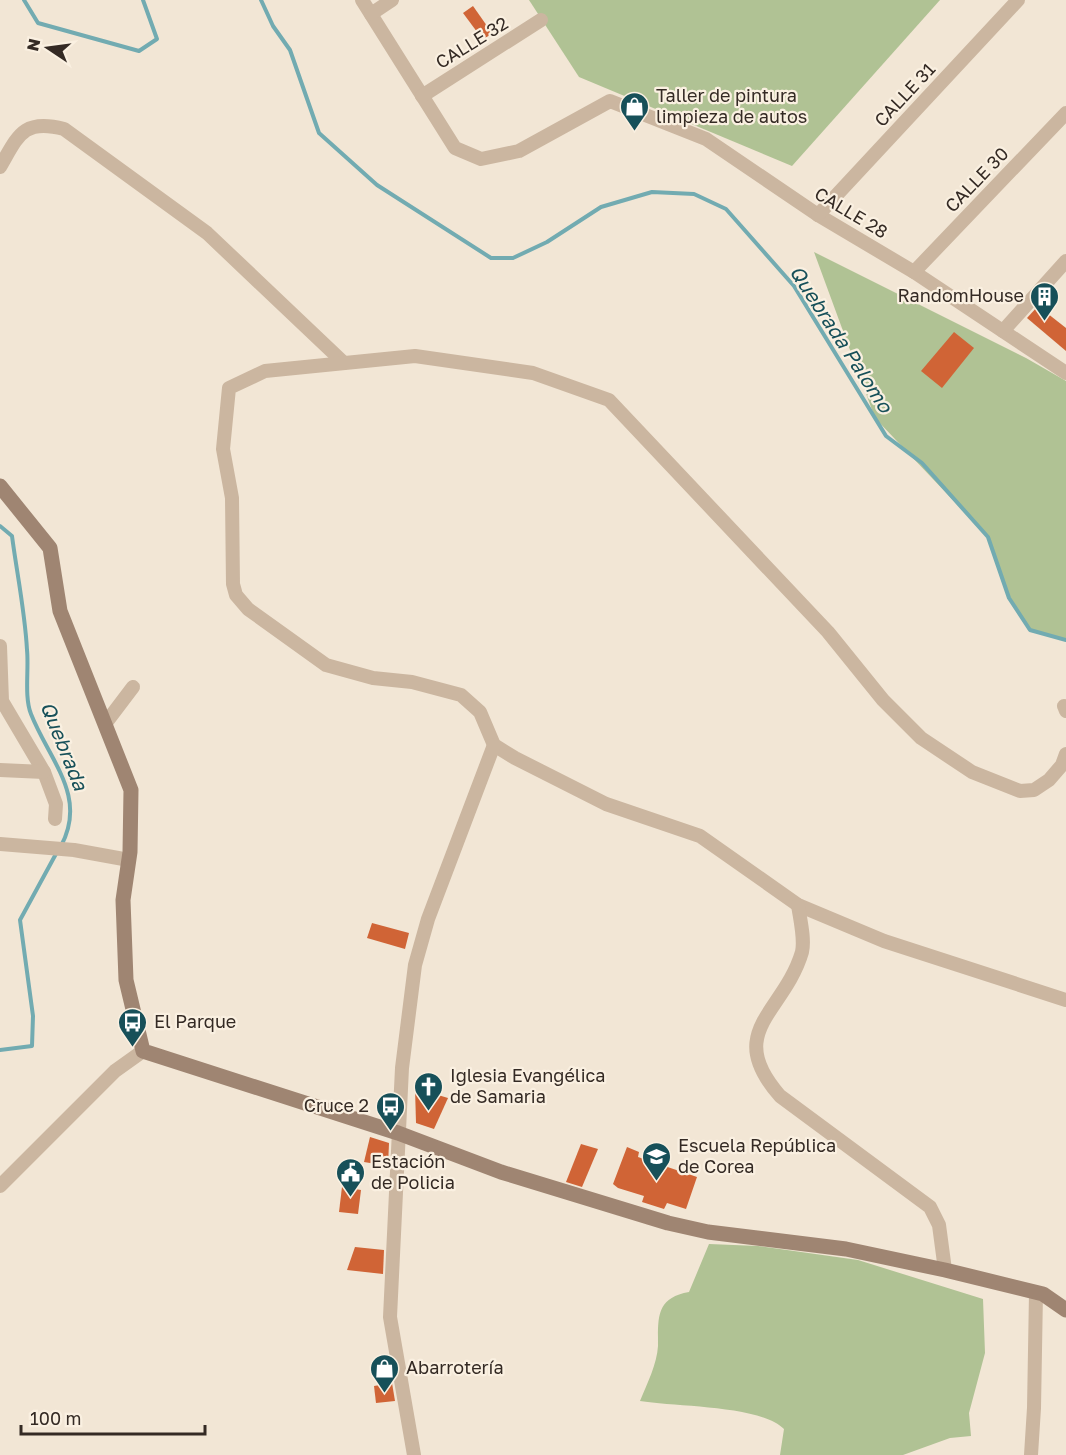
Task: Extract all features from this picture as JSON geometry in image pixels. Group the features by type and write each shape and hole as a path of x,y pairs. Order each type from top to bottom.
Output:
{"street":[{"path":"362,0 423,96"},
{"path":"371,14 392,0"},
{"name":"CALLE 31","path":"818,215 1018,0"},
{"name":"CALLE 32","path":"423,96 541,20"},
{"name":"CALLE 28","path":"423,96 455,148 482,159 519,151 610,101 706,139 818,215 914,272 1066,373"},
{"name":"CALLE 30","path":"914,272 1066,113"},
{"path":"0,167 21,132 36,125 64,129 207,233 345,363"},
{"path":"1003,331 1066,261"},
{"path":"1066,754 1062,765 1049,780 1034,790 1020,791 972,772 921,738 882,700 828,632 609,400 533,374 415,356 265,371 229,388 223,449 232,498 233,584 236,595 248,609 326,665 373,678 412,682 461,694 480,712 494,745 514,758 606,804 700,836 798,905 884,941 1066,1000"},
{"path":"0,486 50,548 60,611 131,790 129,860 123,900 126,980 143,1051"},
{"path":"0,646 1,701 44,772 56,804 55,819"},
{"path":"105,724 133,687"},
{"path":"414,1455 390,1317 402,1068 415,965 428,919 494,745"},
{"path":"0,770 44,772"},
{"path":"0,844 74,850 129,860"},
{"path":"798,905 802,950 778,1001 765,1017 755,1043 757,1061 766,1081 780,1096 930,1207 939,1225 945,1270"},
{"path":"143,1051 398,1132 501,1172 675,1224 708,1232 846,1249 945,1270 1036,1293 1066,1310"},
{"path":"0,1186 115,1071 143,1051"},
{"path":"1031,1455 1036,1293"}],"green space":[{"path":"529,0 940,0 792,166 579,77"},
{"path":"814,252 1026,358 1066,381 1066,640 1030,630 1009,598 988,537 875,418"},
{"path":"709,1244 758,1246 858,1260 983,1299 985,1353 969,1413 971,1436 950,1438 903,1455 780,1455 784,1429 772,1421 737,1411 640,1401 656,1360 661,1310 670,1299 689,1292"}],"building":[{"path":"473,6 492,33 483,40 463,13"},
{"name":"RandomHouse","path":"1038,306 1066,328 1066,351 1027,318"},
{"path":"954,332 974,348 942,388 921,371"},
{"path":"372,923 409,933 405,949 367,938"},
{"name":"Iglesia Evangélica de Samaria","path":"415,1088 448,1098 434,1129 416,1123"},
{"path":"370,1137 389,1143 388,1166 364,1162"},
{"path":"581,1144 598,1149 582,1187 566,1182"},
{"path":"627,1147 639,1152 638,1157 697,1177 686,1209 667,1203 664,1209 642,1202 644,1196 618,1188 613,1184"},
{"name":"Estación de Policia","path":"342,1187 361,1190 358,1214 339,1212"},
{"path":"355,1247 384,1250 383,1274 347,1270"},
{"name":"Abarrotería","path":"392,1383 395,1401 376,1403 374,1386"}],"waterway":[{"name":"Quebrada Palomo","path":"24,0 38,23 139,51 157,39 143,0"},
{"name":"Quebrada Palomo","path":"261,0 273,26 290,50 319,133 377,185 491,258 513,258 547,242 601,207 652,192 694,194 726,209 794,286 886,436 922,463 988,537 1009,598 1030,630 1066,640"},
{"name":"Quebrada","path":"0,526 12,536 26,636 29,707 63,778 68,794 70,811 68,828 61,846"},
{"name":"Quebrada","path":"0,1050 32,1046 33,1016 20,920 57,852"}],"place":[{"name":"Taller de pintura limpieza de autos","path":"635,132"},
{"name":"RandomHouse","path":"1045,322"},
{"name":"El Parque","path":"133,1048"},
{"name":"Iglesia Evangélica de Samaria","path":"429,1112"},
{"name":"Cruce 2","path":"390,1132"},
{"name":"Escuela República de Corea","path":"657,1182"},
{"name":"Estación de Policia","path":"350,1198"},
{"name":"Abarrotería","path":"385,1394"}]}
